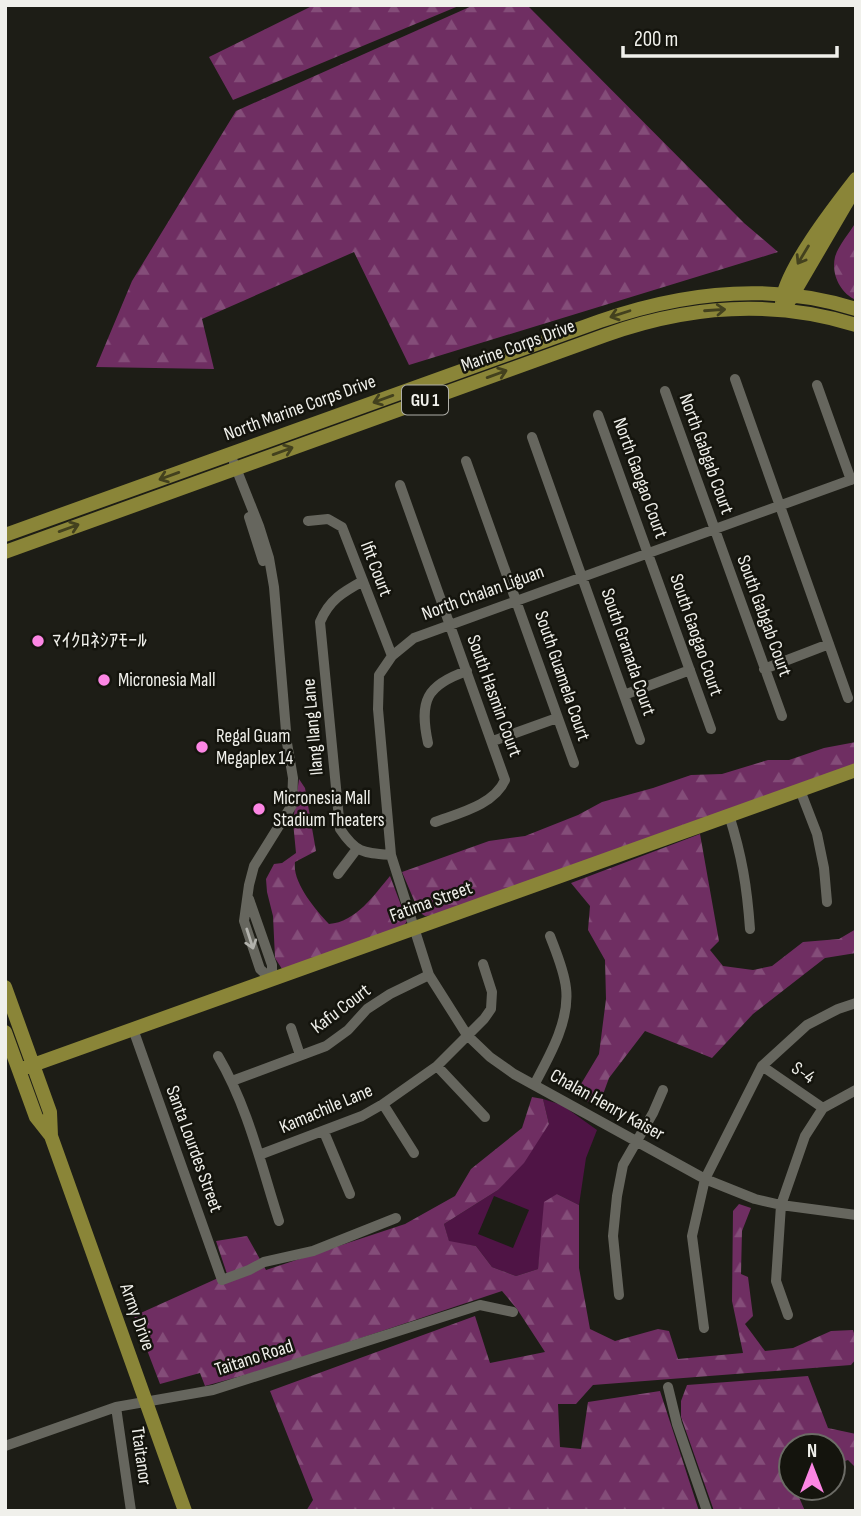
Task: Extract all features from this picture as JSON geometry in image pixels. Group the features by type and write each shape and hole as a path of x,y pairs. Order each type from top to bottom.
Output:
{"main road":[{"path":"788,295 787,281 823,223 856,179"},
{"path":"782,310 788,295 839,220 856,185"},
{"name":"North Marine Corps Drive","path":"5,535 640,308 704,295 788,295 856,309"},
{"name":"Marine Corps Drive","path":"5,552 644,323 706,310 782,310 856,325"},
{"name":"Fatima Street","path":"26,1068 856,770"},
{"name":"Army Drive","path":"5,987 36,1117 51,1136 186,1511"},
{"name":"Army Drive","path":"6,1036 26,1068"}],"street":[{"path":"735,379 848,698"},
{"path":"817,385 853,479"},
{"name":"North Gabgab Court","path":"665,391 714,529"},
{"name":"North Gaogao Court","path":"598,415 648,552"},
{"name":"South Granada Court","path":"532,438 640,740"},
{"path":"229,454 274,587 287,743 294,793 288,814 254,866 244,921 260,969 272,980"},
{"name":"South Guamela Court","path":"466,461 574,763"},
{"name":"North Chalan Liguan","path":"392,656 414,638 450,623 853,479"},
{"name":"South Hasmin Court","path":"400,485 505,780 501,790 484,802 435,822"},
{"name":"Ifit Court","path":"308,521 328,519 342,527 392,656"},
{"name":"South Gabgab Court","path":"714,529 782,716"},
{"name":"South Gaogao Court","path":"648,552 711,729"},
{"name":"Ilang Ilang Lane","path":"356,850 340,829 320,622 326,607 337,595 363,581"},
{"path":"764,669 829,644"},
{"path":"392,656 379,676 378,709 391,855 413,929"},
{"path":"624,695 690,670"},
{"path":"428,743 422,717 432,690 448,677 467,671"},
{"path":"492,741 557,718"},
{"path":"800,790 817,834 827,902"},
{"path":"729,815 746,879 750,929"},
{"path":"338,874 356,850 367,854 391,855"},
{"name":"Chalan Henry Kaiser","path":"413,929 429,975 467,1035 490,1057 534,1085 705,1179 755,1199 856,1215"},
{"path":"534,1085 548,1059 565,1012 566,989 561,963 550,936"},
{"name":"Kamachile Lane","path":"259,1155 324,1132 383,1104 437,1066 491,1009 492,992 483,964"},
{"name":"Kafu Court","path":"232,1081 326,1046 348,1030 368,1009 390,994 429,975"},
{"path":"704,1328 692,1236 705,1179 762,1066 807,1025 856,1003"},
{"path":"290,1028 300,1055"},
{"name":"Santa Lourdes Street","path":"133,1029 222,1280 264,1262 313,1251 396,1218"},
{"path":"218,1056 232,1081 279,1221"},
{"path":"437,1066 485,1117"},
{"name":"S-4","path":"762,1066 823,1108"},
{"path":"619,1295 613,1236 623,1166 663,1090"},
{"path":"788,1315 776,1281 781,1205 805,1136 823,1108 856,1090"},
{"path":"383,1104 414,1153"},
{"path":"324,1132 350,1194"},
{"name":"Taitano Road","path":"5,1446 116,1407 213,1390 480,1305 513,1311"},
{"path":"668,1387 677,1424 707,1511"},
{"name":"Ttaitanor","path":"116,1407 131,1511"}],"shaded area":[{"path":"543,1099 562,1105 597,1130 586,1158 579,1205 557,1194 541,1245 538,1269 516,1276 492,1267 476,1246 449,1242 444,1224 498,1190 549,1124","holes":["494,1196 529,1210 513,1248 478,1234"]}],"green space":[{"path":"314,5 461,5 233,100 209,57"},
{"path":"474,5 527,5 744,223 778,252 409,365 354,252 202,319 214,369 96,367 132,281 236,111"},
{"path":"856,222 856,300 841,288 834,263 839,248"},
{"path":"856,742 856,766 438,915 425,916 419,912 402,872 489,841 525,836 578,815 602,802 691,775 722,774 768,760 789,760 824,748"},
{"path":"299,779 305,788 316,851 295,862 295,870 311,903 329,924 339,922 364,906 390,876 407,921 402,929 282,969 275,958 273,916 266,879 274,864 282,863 296,853 293,822"},
{"path":"700,834 719,941 710,950 723,966 753,970 772,966 803,942 839,939 856,929 856,953 825,958 753,1014 712,1058 645,1031 609,1078 598,1108 575,1094 599,1054 606,999 605,960 588,930 590,906 571,883"},
{"path":"532,1097 543,1099 549,1124 524,1163 498,1190 444,1224 449,1241 476,1246 492,1267 516,1276 538,1269 544,1202 557,1194 579,1205 579,1268 590,1329 615,1341 658,1329 669,1331 678,1359 743,1353 732,1301 733,1211 739,1204 751,1208 742,1231 741,1274 748,1277 753,1316 745,1324 765,1351 793,1348 831,1331 853,1330 856,1359 851,1365 593,1385 576,1404 558,1404 560,1447 581,1449 588,1402 660,1391 699,1511 306,1511 313,1500 270,1391 475,1316 490,1363 545,1352 502,1291 274,1367 205,1386 200,1373 160,1384 134,1316 227,1274 216,1241 247,1236 266,1270 405,1224 455,1196 471,1169 522,1128"},
{"path":"808,1376 828,1428 847,1432 777,1432 777,1502 801,1502 805,1511 714,1511 681,1417 681,1401 687,1385"},
{"path":"847,1432 856,1434 856,1468 848,1460"}],"place":[{"name":"ﾏｲｸﾛﾈｼｱﾓｰﾙ","path":"38,641"},
{"name":"Micronesia Mall","path":"104,680"},
{"name":"Regal Guam Megaplex 14","path":"202,747"},
{"name":"Micronesia Mall Stadium Theaters","path":"259,809"}]}
